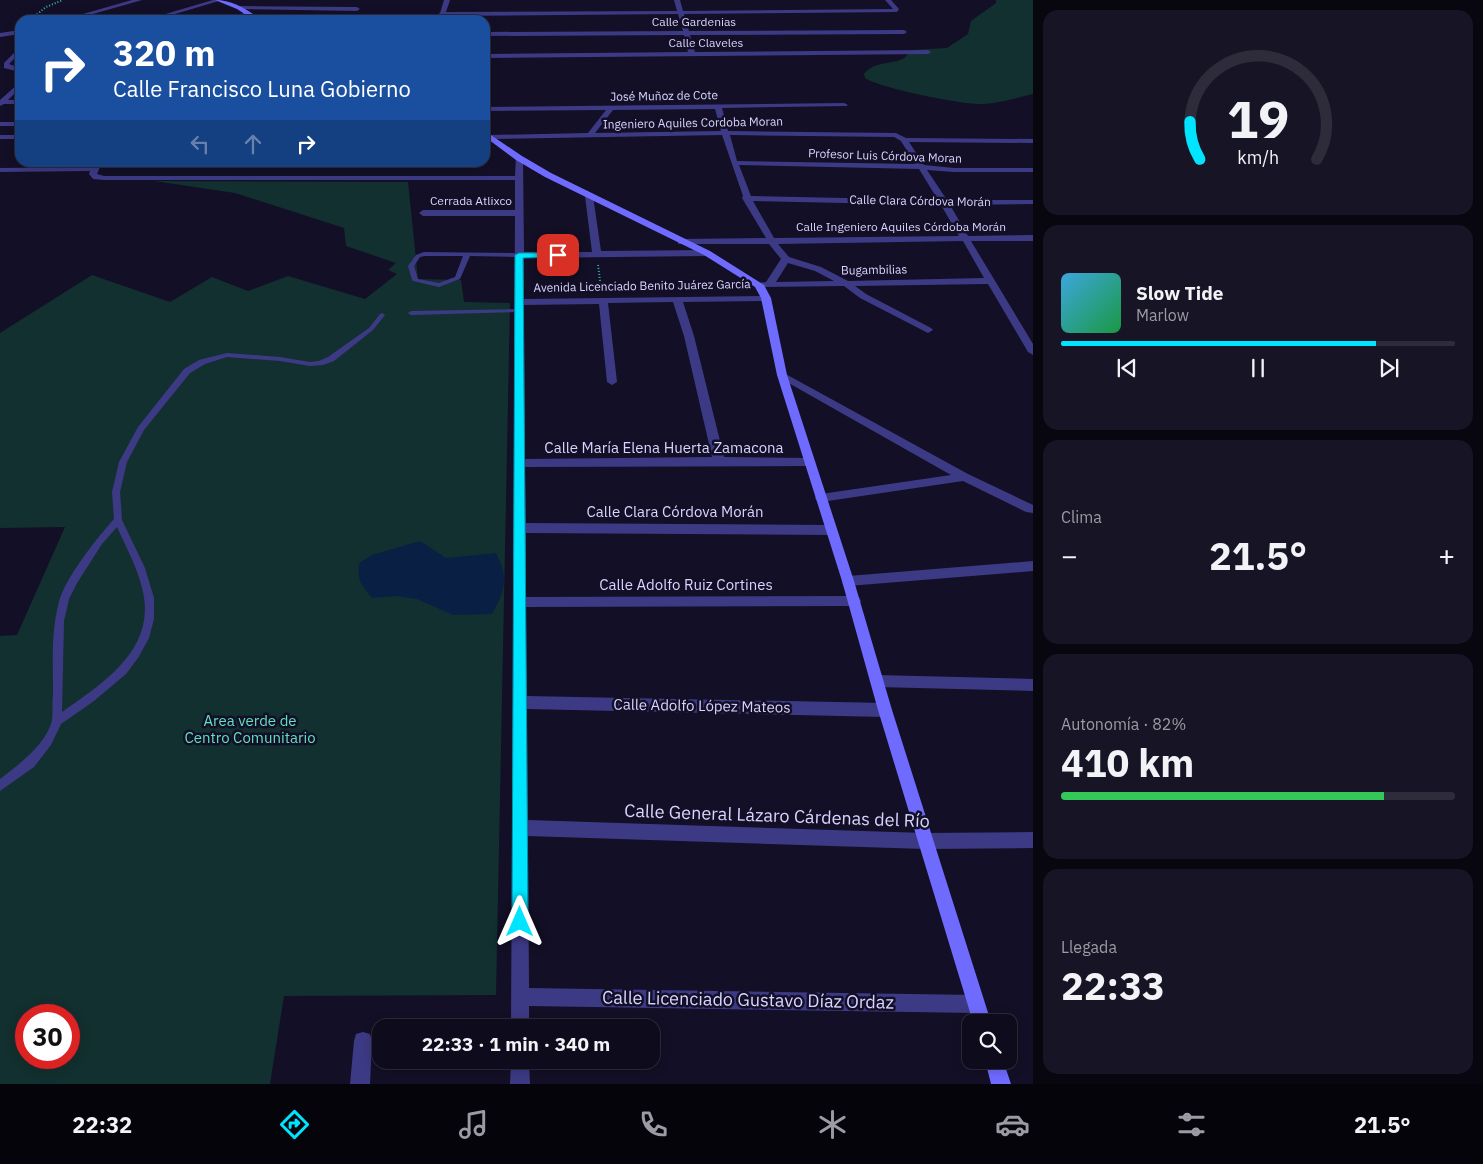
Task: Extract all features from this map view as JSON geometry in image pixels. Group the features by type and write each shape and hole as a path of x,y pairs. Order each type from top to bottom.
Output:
{"street":[{"path":"84,15 139,0"},
{"path":"166,15 218,0 238,8 248,15"},
{"path":"442,15 448,0"},
{"path":"677,0 692,54"},
{"path":"490,16 895,12 896,9 888,0"},
{"path":"238,8 357,10"},
{"name":"Calle Gardenias","path":"490,34 904,32"},
{"path":"0,35 15,33"},
{"name":"Calle Claveles","path":"490,56 928,52"},
{"path":"15,54 6,64 6,67 15,69"},
{"path":"0,103 15,89"},
{"path":"0,103 15,102"},
{"name":"José Muñoz de Cote","path":"490,109 844,105"},
{"path":"718,106 746,198 769,240 786,259 818,269 845,283 863,296 928,330"},
{"path":"590,135 611,108"},
{"path":"0,124 15,124"},
{"name":"Ingeniero Aquiles Cordoba Moran","path":"490,135 725,133 896,135 904,140"},
{"path":"0,137 15,136"},
{"path":"490,137 518,158 589,196 707,254"},
{"path":"904,140 1033,141"},
{"path":"904,140 966,239 1033,352"},
{"path":"490,146 501,146"},
{"path":"518,158 520,1019"},
{"name":"Profesor Luis Córdova Moran","path":"736,163 900,165 954,170 1033,170"},
{"path":"0,170 15,167"},
{"path":"38,167 96,170 518,178"},
{"path":"589,196 597,255"},
{"name":"Calle Clara Córdova Morán","path":"746,198 944,203 1033,202"},
{"name":"Cerrada Atlixco","path":"423,213 519,213"},
{"name":"Calle Ingeniero Aquiles Córdoba Morán","path":"682,242 1033,238"},
{"path":"519,255 707,254"},
{"name":"Bugambilias","path":"707,254 768,292 845,283 990,281"},
{"path":"786,259 768,292 782,375 848,581 885,710 979,1014"},
{"name":"Avenida Licenciado Benito Juárez García","path":"519,306 602,301 677,300 768,292"},
{"path":"677,300 689,336 719,461"},
{"path":"602,301 612,382"},
{"path":"782,375 964,477 1030,509"},
{"name":"Calle María Elena Huerta Zamacona","path":"519,464 719,461 809,462"},
{"path":"822,498 964,477"},
{"name":"Calle Clara Córdova Morán","path":"519,528 831,530"},
{"path":"848,581 1033,566"},
{"name":"Calle Adolfo Ruiz Cortines","path":"520,602 854,601"},
{"path":"877,680 1033,685"},
{"name":"Calle Adolfo López Mateos","path":"520,702 885,710"},
{"name":"Calle General Lázaro Cárdenas del Río","path":"520,828 925,841 1033,840"},
{"name":"Calle Licenciado Gustavo Díaz Ordaz","path":"520,997 976,1004"},
{"path":"360,1084 363,1041"},
{"path":"520,1069 520,1084"},
{"path":"997,1069 1002,1084"}],"lane":[{"path":"467,255 458,278 439,285 415,280 411,266 418,256 424,254 519,255"},
{"path":"411,313 519,306"},
{"path":"57,721 116,678 136,654 148,631 150,616 149,596 118,520 116,492 124,462 141,429 187,371 202,362 227,355 280,359 310,364 320,363 331,359 371,329 382,315"},
{"path":"0,786 30,762 47,742 57,721 59,621 64,599 99,542 118,520"}],"path":[{"path":"36,15 46,7 63,0"},
{"path":"597,255 602,301"}],"green space":[{"path":"996,0 1033,0 1033,94 993,103 979,104 902,91 865,78 864,74 873,67 900,60 912,50 947,48 968,34 971,21 996,3"},
{"name":"Area verde de Centro Comunitario","path":"154,181 408,182 418,279 461,280 464,302 510,303 496,995 284,996 270,1084 0,1084 0,636 17,635 65,527 0,528 0,333 92,275 170,302 212,277 248,291 288,276 365,299 397,274 388,270 396,263 346,246 344,228 235,193"}],"water":[{"path":"420,541 446,558 496,553 503,569 504,584 492,614 453,615 417,599 396,596 372,598 361,582 359,563 372,555"}],"route":[{"path":"520,922 519,255 558,255"}]}
